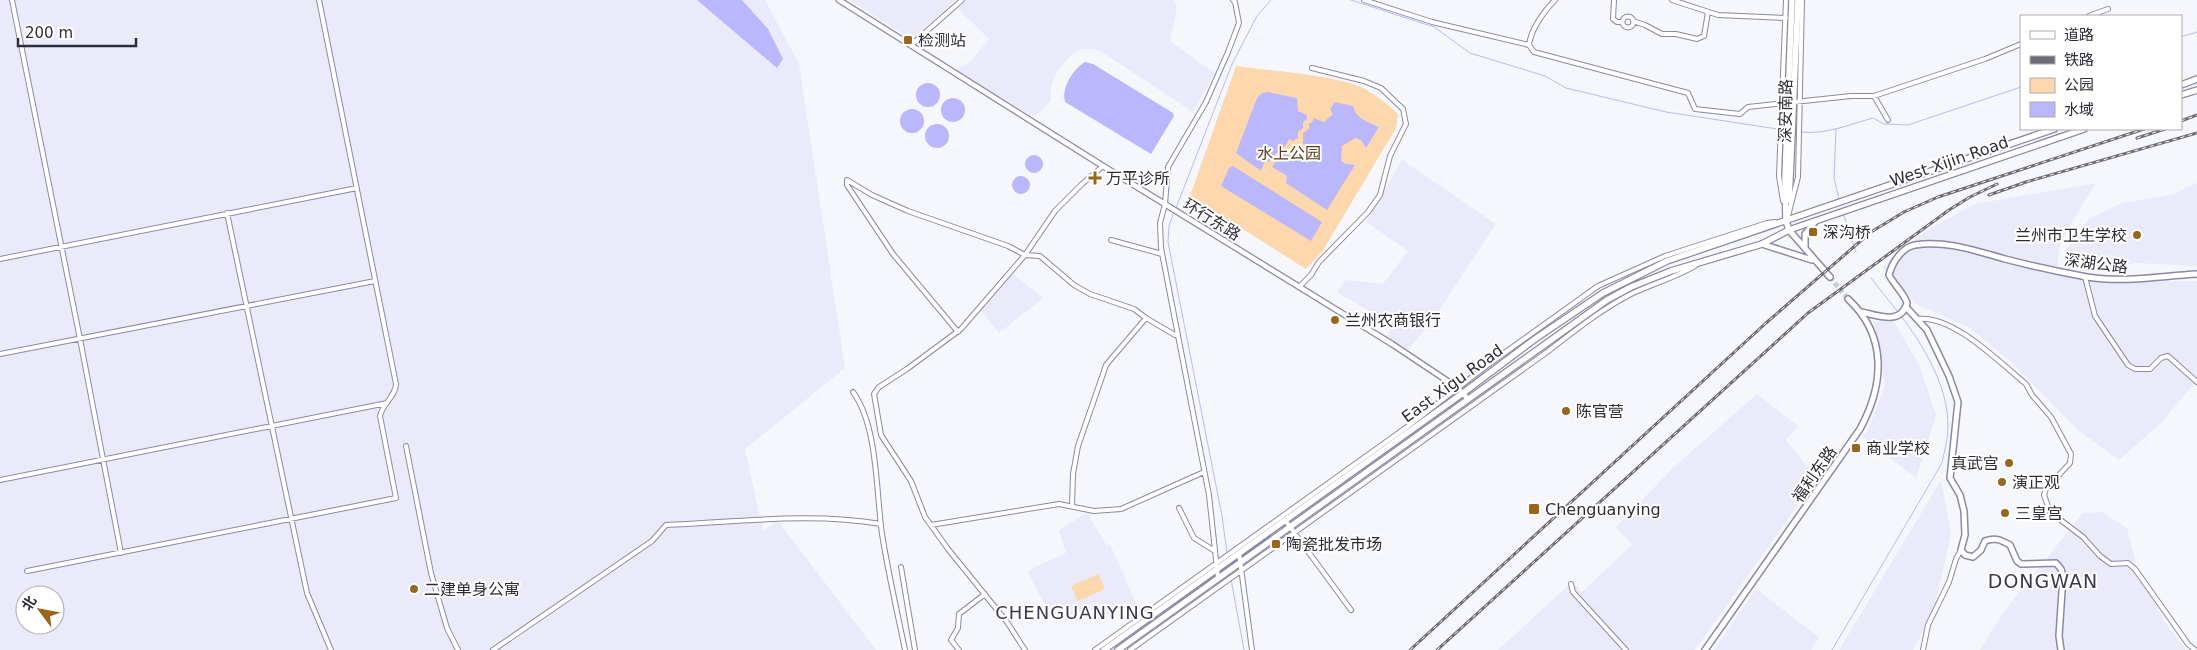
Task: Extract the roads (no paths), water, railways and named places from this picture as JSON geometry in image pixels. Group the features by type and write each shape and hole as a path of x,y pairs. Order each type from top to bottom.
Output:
{"main road":[{"name":"深安南路","path":"1786,221 1788,176 1794,123 1792,0"},
{"name":"深安南路","path":"1794,103 1800,0"},
{"path":"2182,85 2197,80"},
{"path":"2182,95 2197,90"},
{"name":"West Xijin Road","path":"1848,200 2051,130"},
{"name":"West Xijin Road","path":"1851,209 2081,130"},
{"name":"East Xigu Road","path":"1104,650 1218,566 1341,480 1461,390 1602,293 1667,261 1848,200"},
{"name":"East Xigu Road","path":"1118,650 1220,577 1239,567 1346,486 1607,300 1639,284 1706,259 1762,244 1789,230 1851,209"},
{"path":"1786,221 1789,230 1813,260 1830,277"},
{"path":"1805,249 1805,234 1815,222"},
{"path":"1762,244 1813,260"},
{"name":"深湖公路","path":"1906,307 1906,298 1895,287 1889,275 1891,266 1896,259 1913,245 1934,244 1965,248 2085,277 2122,281 2197,274"},
{"name":"福利东路","path":"1705,650 1860,429 1871,410 1879,376 1877,354 1872,334 1861,312 1848,299"},
{"path":"1861,312 1894,318 1903,313 1906,307 1928,330 1949,376 1958,402 1950,478 1960,495 1964,511 1966,535 1961,550 1965,556 1973,557 1981,550 1986,541 1992,539 2000,540 2010,544 2017,561 2021,564 2056,563 2061,569 2063,576 2059,636 2061,650"},
{"path":"1341,480 1346,486"}],"street":[{"path":"12,0 121,553"},
{"path":"27,571 396,498 380,416 395,390 396,384 319,0"},
{"name":"环行东路","path":"839,0 1299,287 1461,390 1468,399"},
{"path":"911,45 962,0"},
{"path":"1220,577 1209,495 1162,254 1160,223 1166,205 1168,167 1206,102 1239,23 1233,0"},
{"path":"1364,0 1432,22 1529,45 1534,52 1688,93 1695,109 1740,114 1748,107 1851,96 1874,96 1985,59 2020,44"},
{"path":"1529,45 1536,26 1555,0"},
{"path":"1614,0 1613,19 1622,22 1624,26 1628,27 1632,25 1633,21"},
{"path":"1672,0 1718,15 1786,18"},
{"name":"深安南路","path":"1786,0 1781,122 1788,176 1786,221"},
{"path":"2092,15 2108,9"},
{"path":"1622,22 1627,16 1633,21 1662,34 1676,34 1697,39 1704,36 1708,12"},
{"path":"1299,287 1311,275 1319,262 1368,212 1380,195 1390,156 1406,124 1403,109 1381,88 1364,81 1312,68"},
{"path":"1874,96 1888,120"},
{"path":"1025,650 1007,622 948,549 925,517 911,481 881,435 874,394 879,387 958,332 1025,255 1056,211 1082,184 1103,166"},
{"path":"958,332 893,254 847,185 847,180 872,195 908,211 1008,246 1025,255 1040,256 1074,285 1090,294 1134,309 1175,335"},
{"path":"0,259 357,188"},
{"path":"227,213 248,305 307,593 331,650"},
{"path":"1111,240 1162,254"},
{"path":"1130,650 1224,582 1239,567 1294,533 1608,307 1656,283 1683,273 1706,259"},
{"path":"2085,277 2095,316 2128,365 2135,369 2150,369 2161,358 2168,356 2197,382"},
{"path":"0,354 375,281"},
{"path":"1072,506 1073,474 1078,446 1102,374 1106,365 1146,318"},
{"path":"1917,319 1926,318 1966,334 2026,384 2032,396 2051,417 2072,454 2070,463 2046,489 2044,495 2050,512 2084,537 2100,556 2110,564 2128,563 2135,569 2188,644 2195,650"},
{"path":"1252,650 1236,554 1295,506 1461,390"},
{"path":"853,392 866,415 881,524 905,650"},
{"path":"1468,399 1473,405"},
{"path":"0,480 387,403"},
{"path":"406,446 431,574 447,628 458,650"},
{"path":"931,525 1059,504 1102,512 1121,509 1204,472"},
{"path":"1179,508 1194,538 1215,551"},
{"path":"493,650 652,541 666,525 741,519 818,518 852,519 881,524"},
{"path":"1285,520 1351,610"},
{"path":"1923,650 1928,625 1949,582 1956,559 1961,550"},
{"path":"1095,650 1218,566"},
{"path":"900,567 915,650"},
{"path":"1571,584 1573,592 1626,650"},
{"path":"959,650 951,640 958,628 959,614 985,594"}],"water":[{"path":"697,0 742,0 768,29 783,59 777,68"},
{"path":"1085,62 1093,64 1173,113 1174,116 1151,154 1065,102 1066,85 1069,79 1076,69"},
{"path":"928,83 937,86 940,95 937,104 928,107 919,104 916,95 919,86"},
{"path":"1268,92 1297,98 1298,111 1307,115 1307,119 1303,122 1303,128 1298,132 1298,138 1293,141 1289,139 1287,144 1269,162 1265,161 1261,171 1236,153 1257,98 1262,93"},
{"path":"953,98 962,101 965,110 962,119 953,122 944,119 941,110 944,101"},
{"path":"1335,102 1353,106 1360,117 1379,127 1366,148 1361,140 1355,138 1342,146 1341,161 1346,164 1355,165 1327,210 1286,183 1287,176 1272,167 1277,159 1285,154 1305,161 1311,147 1303,144 1303,133 1309,129 1309,124 1313,121 1313,118 1324,122 1333,114 1330,109"},
{"path":"912,109 921,112 924,121 921,130 912,133 903,130 900,121 903,112"},
{"path":"937,124 946,127 949,136 946,145 937,148 928,145 925,136 928,127"},
{"path":"1030,155 1038,155 1043,160 1041,171 1030,173 1025,168 1025,160"},
{"path":"1233,166 1322,222 1311,241 1221,186 1229,168"},
{"path":"1017,176 1025,176 1030,181 1028,192 1017,194 1012,189 1012,181"}],"waterway":[{"path":"1176,208 1232,64 1257,16 1271,0"},
{"path":"1351,0 1434,27 1470,53 1545,76 1566,88 1666,112 1784,130"},
{"path":"2182,37 2197,32"},
{"path":"1801,132 1819,132 1873,118 1884,124 1908,125 2020,87"},
{"path":"1836,129 1834,178 1839,199"},
{"path":"1174,212 1169,226 1168,242 1222,516 1227,553"},
{"path":"1843,213 1856,252"},
{"path":"1871,278 1898,312"},
{"path":"1832,650 1942,463 1946,446 1948,432 1947,413 1940,383 1926,354 1901,316"},
{"path":"1231,579 1244,650"}],"tunnel":[{"path":"1830,277 1848,299"}],"railway":[{"path":"2182,121 2197,115"},
{"path":"1410,650 1766,323 1871,232 1904,212 1938,197 2141,130"},
{"path":"2137,138 2162,130"},
{"path":"1989,195 2026,182 2197,133"},
{"path":"1437,650 1808,313 1949,210 1997,184"}],"place":[{"name":"检测站","path":"908,40"},
{"name":"万平诊所","path":"1095,178"},
{"name":"深沟桥","path":"1813,232"},
{"name":"兰州市卫生学校","path":"2137,235"},
{"name":"兰州农商银行","path":"1335,320"},
{"name":"陈官营","path":"1566,411"},
{"name":"商业学校","path":"1856,448"},
{"name":"真武宫","path":"2009,463"},
{"name":"演正观","path":"2002,482"},
{"name":"Chenguanying","path":"1534,509"},
{"name":"三皇宫","path":"2005,513"},
{"name":"陶瓷批发市场","path":"1276,544"},
{"name":"二建单身公寓","path":"414,589"}],"district":[{"name":"DONGWAN","path":"2043,581"},
{"name":"CHENGUANYING","path":"1075,613"}],"park label":[{"name":"水上公园","path":"1289,153"}]}
